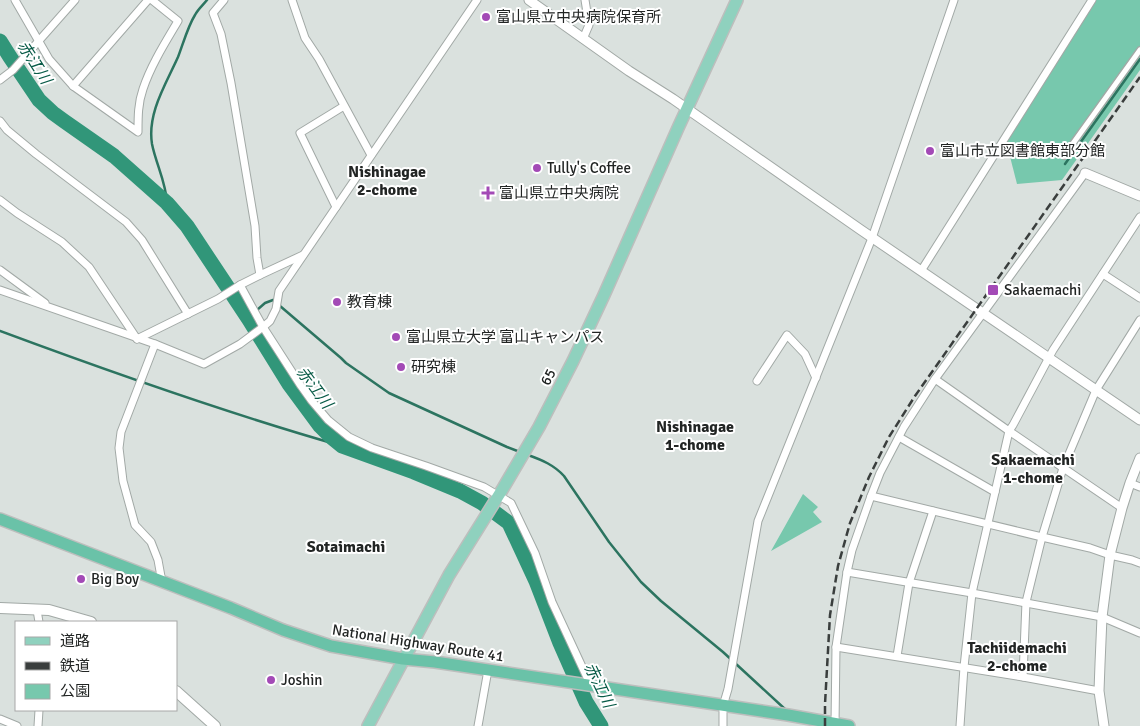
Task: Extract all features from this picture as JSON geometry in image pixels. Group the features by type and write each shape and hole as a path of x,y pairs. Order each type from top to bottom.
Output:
{"highway":[{"name":"National Highway Route 41","path":"0,519 283,630 331,646 403,659 788,715 835,725 849,726"}],"main road":[{"name":"65","path":"368,726 449,575 539,427 573,361 737,0"},
{"path":"0,608 49,610 88,621"},
{"path":"178,693 215,726"}],"street":[{"path":"15,0 49,59 73,86 138,132 138,110 143,90 153,66 178,21 150,0 73,86"},
{"path":"0,80 13,70 76,0"},
{"path":"224,0 213,13 221,34 231,83 255,226 260,275"},
{"path":"292,0 304,38 319,59 371,155"},
{"path":"0,290 155,344 204,364 240,344 270,321 276,309 279,291 477,0"},
{"path":"529,0 629,71 1140,420"},
{"path":"583,39 589,25 585,0"},
{"path":"723,726 723,706 728,689 758,521 872,238 954,0"},
{"path":"921,271 1092,0"},
{"path":"1064,156 1140,50"},
{"path":"336,207 300,133 344,106"},
{"path":"0,121 7,130 36,154 126,222 142,240 188,314"},
{"path":"835,725 836,647 852,550 880,473 904,427 935,379 1085,173 1140,196"},
{"path":"0,200 62,242 89,267 137,339"},
{"path":"960,726 972,593 1009,431 1014,425 1053,350 1140,217"},
{"path":"137,339 218,299 240,285 303,255"},
{"path":"0,270 49,306"},
{"path":"1103,274 1140,298"},
{"path":"240,285 263,327 311,400 328,420 349,436 372,448 484,487 497,497 511,503 536,553 552,602 590,686"},
{"path":"1023,677 1026,602 1042,537 1063,468 1096,390 1140,320"},
{"path":"757,381 786,335 805,354 816,378"},
{"path":"155,344 122,432 119,448 123,481 135,525 152,542 162,582"},
{"path":"935,379 1122,508"},
{"path":"899,437 995,492"},
{"path":"1104,726 1099,691 1102,617 1110,555 1122,508 1140,458"},
{"path":"1130,483 1140,487"},
{"path":"871,496 1090,548 1140,563"},
{"path":"897,656 909,583 933,511"},
{"path":"847,572 1026,602 1102,617 1140,633"},
{"path":"37,610 39,621"},
{"path":"836,647 1099,691"},
{"path":"478,726 488,670"},
{"path":"38,726 39,711"},
{"path":"0,719 17,726"}],"green space":[{"path":"1096,0 1140,0 1140,70 1062,180 1017,184 1006,141"},
{"path":"803,494 818,507 813,512 822,522 771,551"}],"waterway":[{"path":"167,203 165,188 152,144 152,121 163,88 178,57 190,24 207,0"},
{"name":"赤江川","path":"0,41 39,100 53,113 114,156 167,203 187,226 289,384 320,426 331,437 342,446 460,491 482,503 509,523 536,581 586,702 601,726"},
{"path":"1065,164 1140,59"},
{"path":"248,318 265,303 273,300 346,363 389,393 520,452"},
{"path":"0,331 170,392 342,446"},
{"path":"528,455 548,463 564,476 609,542 641,582 723,652 786,710"}],"railway":[{"path":"825,726 830,615 838,566 850,523 869,477 889,437 915,396 1140,77"}],"place":[{"name":"富山県立中央病院保育所","path":"486,17"},
{"name":"富山市立図書館東部分館","path":"930,151"},
{"name":"Tully's Coffee","path":"537,168"},
{"name":"富山県立中央病院","path":"488,193"},
{"name":"Sakaemachi","path":"993,290"},
{"name":"教育棟","path":"337,302"},
{"name":"富山県立大学 富山キャンパス","path":"396,337"},
{"name":"研究棟","path":"401,367"},
{"name":"Big Boy","path":"81,579"},
{"name":"Joshin","path":"271,680"}],"district":[{"name":"Nishinagae 2-chome","path":"387,180"},
{"name":"Nishinagae 1-chome","path":"695,435"},
{"name":"Sakaemachi 1-chome","path":"1033,468"},
{"name":"Sotaimachi","path":"346,546"},
{"name":"Tachiidemachi 2-chome","path":"1017,656"}]}
